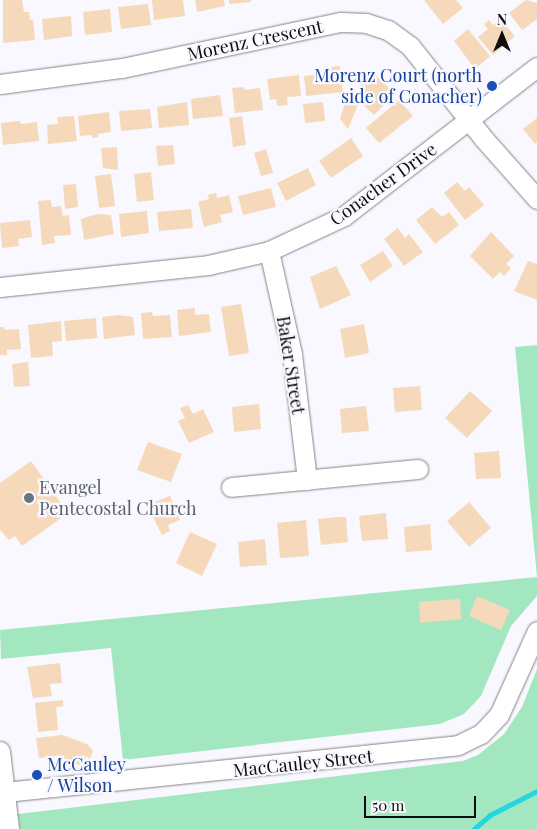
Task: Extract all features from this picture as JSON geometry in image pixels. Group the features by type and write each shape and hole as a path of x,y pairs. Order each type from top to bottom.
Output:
{"street":[{"name":"Morenz Crescent","path":"0,84 122,68 341,22 366,23 388,30 410,46 469,121 537,199"},
{"name":"Conacher Drive","path":"0,287 208,265 269,251 344,216 537,67"},
{"name":"Baker Street","path":"269,251 292,354 307,480"},
{"path":"231,487 418,469"},
{"name":"MacCauley Street","path":"4,792 458,745 481,734 499,715 537,631"},
{"path":"0,751 9,829"}],"green space":[{"path":"537,345 537,577 515,347"},
{"path":"537,577 537,596 511,626 481,696 464,714 440,724 123,760 111,648 1,659 0,630"},
{"path":"537,669 537,829 20,829 18,814 463,761 478,755 504,734 522,707"}],"building":[{"path":"3,0 22,0 24,12 29,12 30,20 33,20 35,40 3,43"},
{"path":"152,0 183,0 185,16 154,20"},
{"path":"195,0 224,0 225,6 197,12"},
{"path":"229,0 251,0 251,2 229,4"},
{"path":"424,0 456,0 463,8 443,24"},
{"path":"526,0 537,3 537,19 522,30 509,13"},
{"path":"148,4 151,25 121,29 118,7"},
{"path":"110,9 112,32 85,35 83,12"},
{"path":"71,16 72,36 44,40 42,19"},
{"path":"500,19 515,36 493,55 478,37 488,29 484,24 489,20 493,25"},
{"path":"468,29 490,56 475,69 454,41"},
{"path":"340,66 343,92 306,96 304,76 323,74 323,68"},
{"path":"373,72 395,94 374,115 361,103 367,97 358,88"},
{"path":"299,75 301,96 287,97 288,105 277,106 276,99 270,100 267,79"},
{"path":"244,87 245,90 260,88 263,110 235,113 232,88"},
{"path":"220,95 223,116 193,119 191,99"},
{"path":"347,97 359,102 348,129 340,119"},
{"path":"399,100 413,116 379,143 366,128"},
{"path":"187,102 189,125 159,128 157,107"},
{"path":"323,102 325,121 305,123 303,104"},
{"path":"150,109 152,128 121,131 119,111"},
{"path":"109,112 111,132 98,134 98,137 92,138 92,135 80,136 78,116"},
{"path":"74,116 77,141 48,144 47,125 58,124 57,117"},
{"path":"242,116 246,145 233,147 229,118"},
{"path":"537,118 537,142 535,144 523,129"},
{"path":"20,121 21,124 37,122 39,141 3,145 1,123"},
{"path":"351,138 363,156 331,178 319,161"},
{"path":"173,145 175,164 158,166 156,146"},
{"path":"117,147 118,170 103,168 101,148"},
{"path":"266,149 273,173 261,176 254,153"},
{"path":"308,168 316,185 286,201 277,183"},
{"path":"151,172 154,200 137,202 134,174"},
{"path":"111,174 115,206 99,208 95,176"},
{"path":"457,182 465,191 469,187 484,205 465,220 444,193"},
{"path":"76,184 78,207 65,209 63,185"},
{"path":"271,188 276,207 243,215 238,196"},
{"path":"216,193 217,198 229,195 233,212 220,215 222,222 204,227 198,202 209,199 208,195"},
{"path":"51,200 52,207 61,206 63,216 69,215 71,235 54,236 55,243 42,245 38,201"},
{"path":"432,207 442,217 449,212 459,225 435,244 416,220"},
{"path":"191,209 193,228 159,231 157,212"},
{"path":"147,211 149,233 121,237 119,214"},
{"path":"97,214 111,215 114,234 84,240 81,219"},
{"path":"30,220 32,237 18,239 19,246 2,248 0,223"},
{"path":"398,228 405,238 409,234 423,252 404,266 384,239"},
{"path":"491,232 514,256 506,264 511,268 504,276 500,272 493,279 470,256"},
{"path":"383,251 393,266 370,282 360,265"},
{"path":"528,261 537,264 537,300 514,291"},
{"path":"336,266 351,295 320,309 310,277"},
{"path":"241,304 249,353 229,356 221,307"},
{"path":"195,308 195,315 209,314 211,332 179,336 177,310"},
{"path":"152,312 153,316 170,315 172,337 143,339 141,313"},
{"path":"119,315 133,317 135,335 104,339 102,317"},
{"path":"96,318 97,338 66,341 64,321"},
{"path":"61,321 62,341 52,342 53,356 31,358 28,325"},
{"path":"364,324 369,353 345,358 340,329"},
{"path":"0,327 4,327 5,330 19,329 21,349 7,350 7,355 0,355"},
{"path":"28,362 30,386 14,387 12,364"},
{"path":"420,386 422,410 395,412 393,388"},
{"path":"470,391 492,411 467,438 445,418"},
{"path":"259,404 261,429 234,432 232,407"},
{"path":"188,405 193,414 203,409 214,432 189,443 178,421 185,418 180,408"},
{"path":"366,406 369,431 342,433 340,409"},
{"path":"148,442 182,454 171,482 137,470"},
{"path":"499,451 501,478 476,479 474,453"},
{"name":"Evangel Pentecostal Church","path":"31,461 68,513 22,546 15,536 9,540 0,530 0,483"},
{"path":"170,496 180,520 168,525 170,531 162,535 147,505"},
{"path":"469,502 491,528 469,547 447,521"},
{"path":"386,513 388,539 362,541 359,516"},
{"path":"346,517 348,542 321,545 318,519"},
{"path":"306,520 309,556 280,558 277,523"},
{"path":"430,524 432,550 406,552 404,527"},
{"path":"190,532 217,544 202,576 176,563"},
{"path":"265,539 267,565 240,567 238,542"},
{"path":"477,596 510,610 501,630 469,616"},
{"path":"460,599 461,619 420,623 419,602"},
{"path":"60,663 62,683 50,684 52,696 33,698 27,667"},
{"path":"63,700 63,706 56,707 58,730 38,732 35,703"},
{"path":"62,735 87,744 93,751 90,759 86,756 81,766 57,756 39,758 36,738"}],"waterway":[{"path":"474,829 490,815 537,791"}],"place":[{"name":"Morenz Court (north side of Conacher)","path":"492,86"},
{"name":"Evangel Pentecostal Church","path":"29,498"},
{"name":"McCauley / Wilson","path":"37,775"}]}
